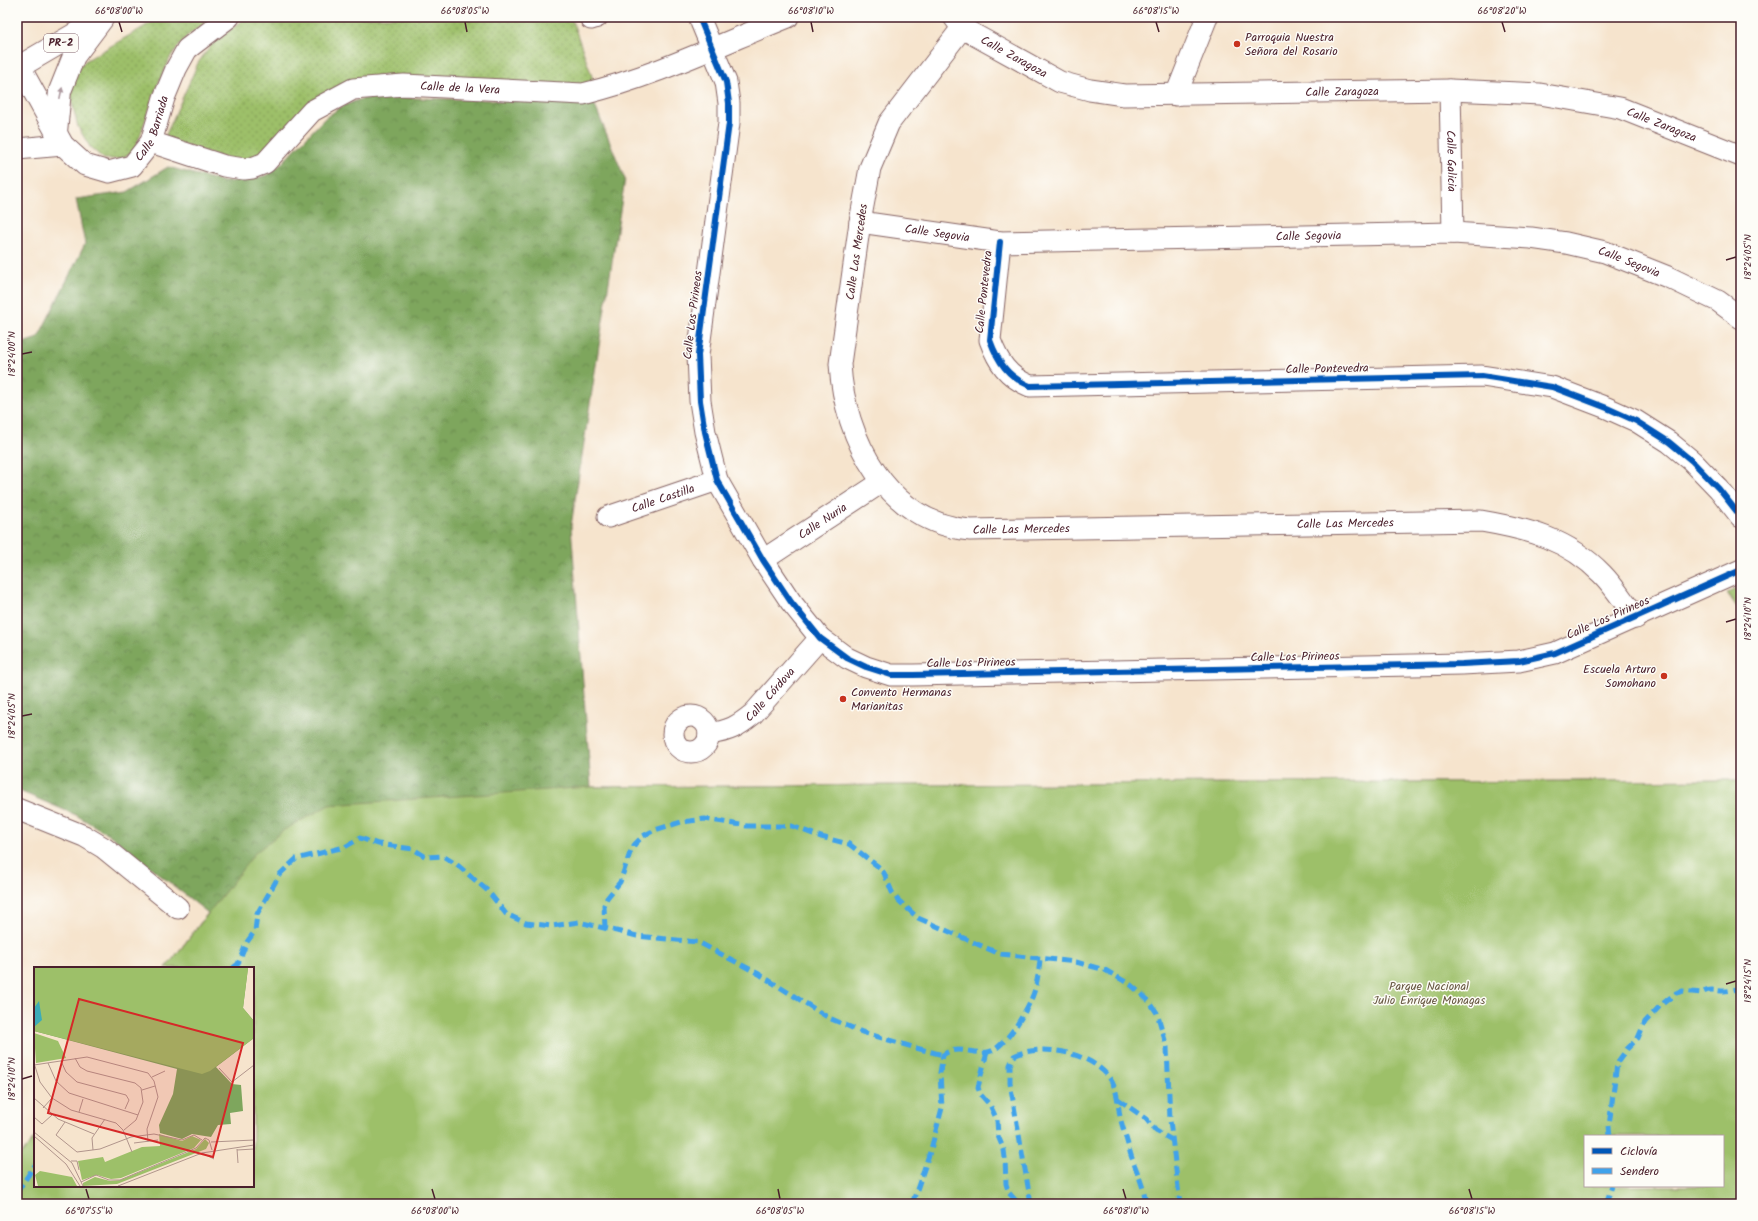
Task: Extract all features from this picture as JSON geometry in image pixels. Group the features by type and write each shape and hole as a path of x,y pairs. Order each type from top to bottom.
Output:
{"main road":[{"name":"PR-2","path":"18,67 104,18"},
{"path":"60,138 60,91 74,56 104,18"}],"street":[{"name":"Calle Barriada","path":"18,67 60,138 85,165 109,172 132,166 151,142 164,98 176,68 187,49 229,17"},
{"name":"Calle Los Pirineos","path":"699,17 726,82 729,103 729,123 698,356 702,409 710,454 717,480 763,560 791,602 820,638 847,658 866,667 891,675 1462,664 1519,660 1556,653 1741,570"},
{"name":"Calle de la Vera","path":"151,142 224,166 244,169 252,168 265,163 312,111 353,89 404,86 583,94 609,88 631,80 788,17"},
{"path":"1176,95 1207,17"},
{"name":"Calle Zaragoza","path":"958,22 1060,82 1090,90 1124,95 1450,90 1540,94 1620,108 1741,156"},
{"name":"Calle Las Mercedes","path":"958,22 889,123 870,168 860,222 840,364 841,385 854,434 866,458 882,482 898,499 921,516 940,525 970,530 1481,521 1528,530 1563,544 1581,556 1603,575 1636,618"},
{"name":"Calle Galicia","path":"1450,90 1452,233"},
{"path":"17,149 60,138"},
{"name":"Calle Segovia","path":"860,222 1000,242 1452,233 1531,238 1566,243 1605,252 1668,277 1718,301 1741,318"},
{"name":"Calle Pontevedra","path":"1000,242 990,340 995,355 1002,366 1018,381 1030,386 1482,376 1552,387 1607,408 1636,422 1669,442 1692,461 1719,489 1741,517"},
{"name":"Calle Castilla","path":"608,517 717,480"},
{"name":"Calle Nuria","path":"763,560 882,482"},
{"name":"Calle Córdova","path":"709,734 730,730 753,714 820,638"},
{"path":"17,809 84,836 98,844 178,908"}],"green space":[{"path":"161,17 215,17 187,36 171,56 158,84 135,150 121,159 104,159 90,147 78,127 71,99 72,73 85,61"},
{"path":"247,17 571,17 594,82 582,85 352,81 259,157 228,159 164,139 198,63 211,45"},
{"name":"Parque Nacional Julio Enrique Monagas","path":"374,97 568,102 593,101 625,179 571,526 591,787 1741,780 1741,1204 17,1204 17,1160 34,1138 34,1187 254,1187 254,967 167,967 208,913 111,836 76,815 17,790 17,345 38,338 85,244 76,199 127,192 168,167 224,182 252,179 268,175 282,163 325,118 341,107 358,100"},
{"path":"1741,587 1741,613 1727,593"},
{"name":"Parque Nacional Julio Enrique Monagas","path":"1741,780 1741,1204 17,1204 17,1160 34,1138 34,1187 254,1187 254,967 167,967 255,853 284,830 329,805 591,787"}],"marked path":[{"path":"605,929 604,905 607,898 620,882 631,850 643,836 655,830 681,822 705,819 747,826 792,826 821,837 849,844 880,868 897,899 918,918 1000,954 1076,962 1105,970 1131,985 1149,1001 1157,1013 1167,1047 1170,1120 1180,1204"},
{"path":"234,967 238,964 247,942 255,931 257,914 280,874 296,859 345,847 360,838 378,844 413,849 426,857 443,856 456,864 488,891 506,914 526,923 552,926 579,922 637,936 698,942 759,974 829,1018 862,1032 943,1055"},
{"path":"912,1204 931,1149 942,1108 940,1073 943,1055 954,1050 982,1053 988,1052 1001,1044 1015,1028 1030,1002 1037,982 1040,959"},
{"path":"1610,1135 1609,1126 1617,1063 1627,1049 1638,1038 1645,1022 1661,1005 1676,993 1683,991 1702,993 1710,990 1726,991 1741,988"},
{"path":"1031,1204 1010,1083 1010,1065 1014,1056 1025,1052 1038,1050 1053,1050 1081,1057 1094,1064 1104,1072 1112,1082 1117,1095 1122,1126 1144,1193 1145,1204"},
{"path":"987,1052 978,1087 980,1094 990,1105 997,1120 998,1136 1004,1150 1006,1184 1009,1193 1019,1204"},
{"path":"1118,1099 1146,1119 1156,1131 1172,1140"},
{"path":"17,1192 34,1166"},
{"path":"1606,1204 1612,1187"}],"cycle path":[{"path":"699,17 726,82 729,103 729,123 698,355 700,401 705,432 717,480 763,560 791,602 820,638 847,658 866,667 891,675 1462,664 1519,661 1555,653 1741,570"},
{"path":"1000,242 990,340 1000,362 1005,368 1016,378 1030,386 1482,376 1552,387 1636,421 1669,442 1692,461 1719,489 1741,517"}],"place":[{"name":"Parroquia Nuestra Señora del Rosario","path":"1237,44"},
{"name":"Escuela Arturo Somohano","path":"1664,676"},
{"name":"Convento Hermanas Marianitas","path":"843,699"}]}
